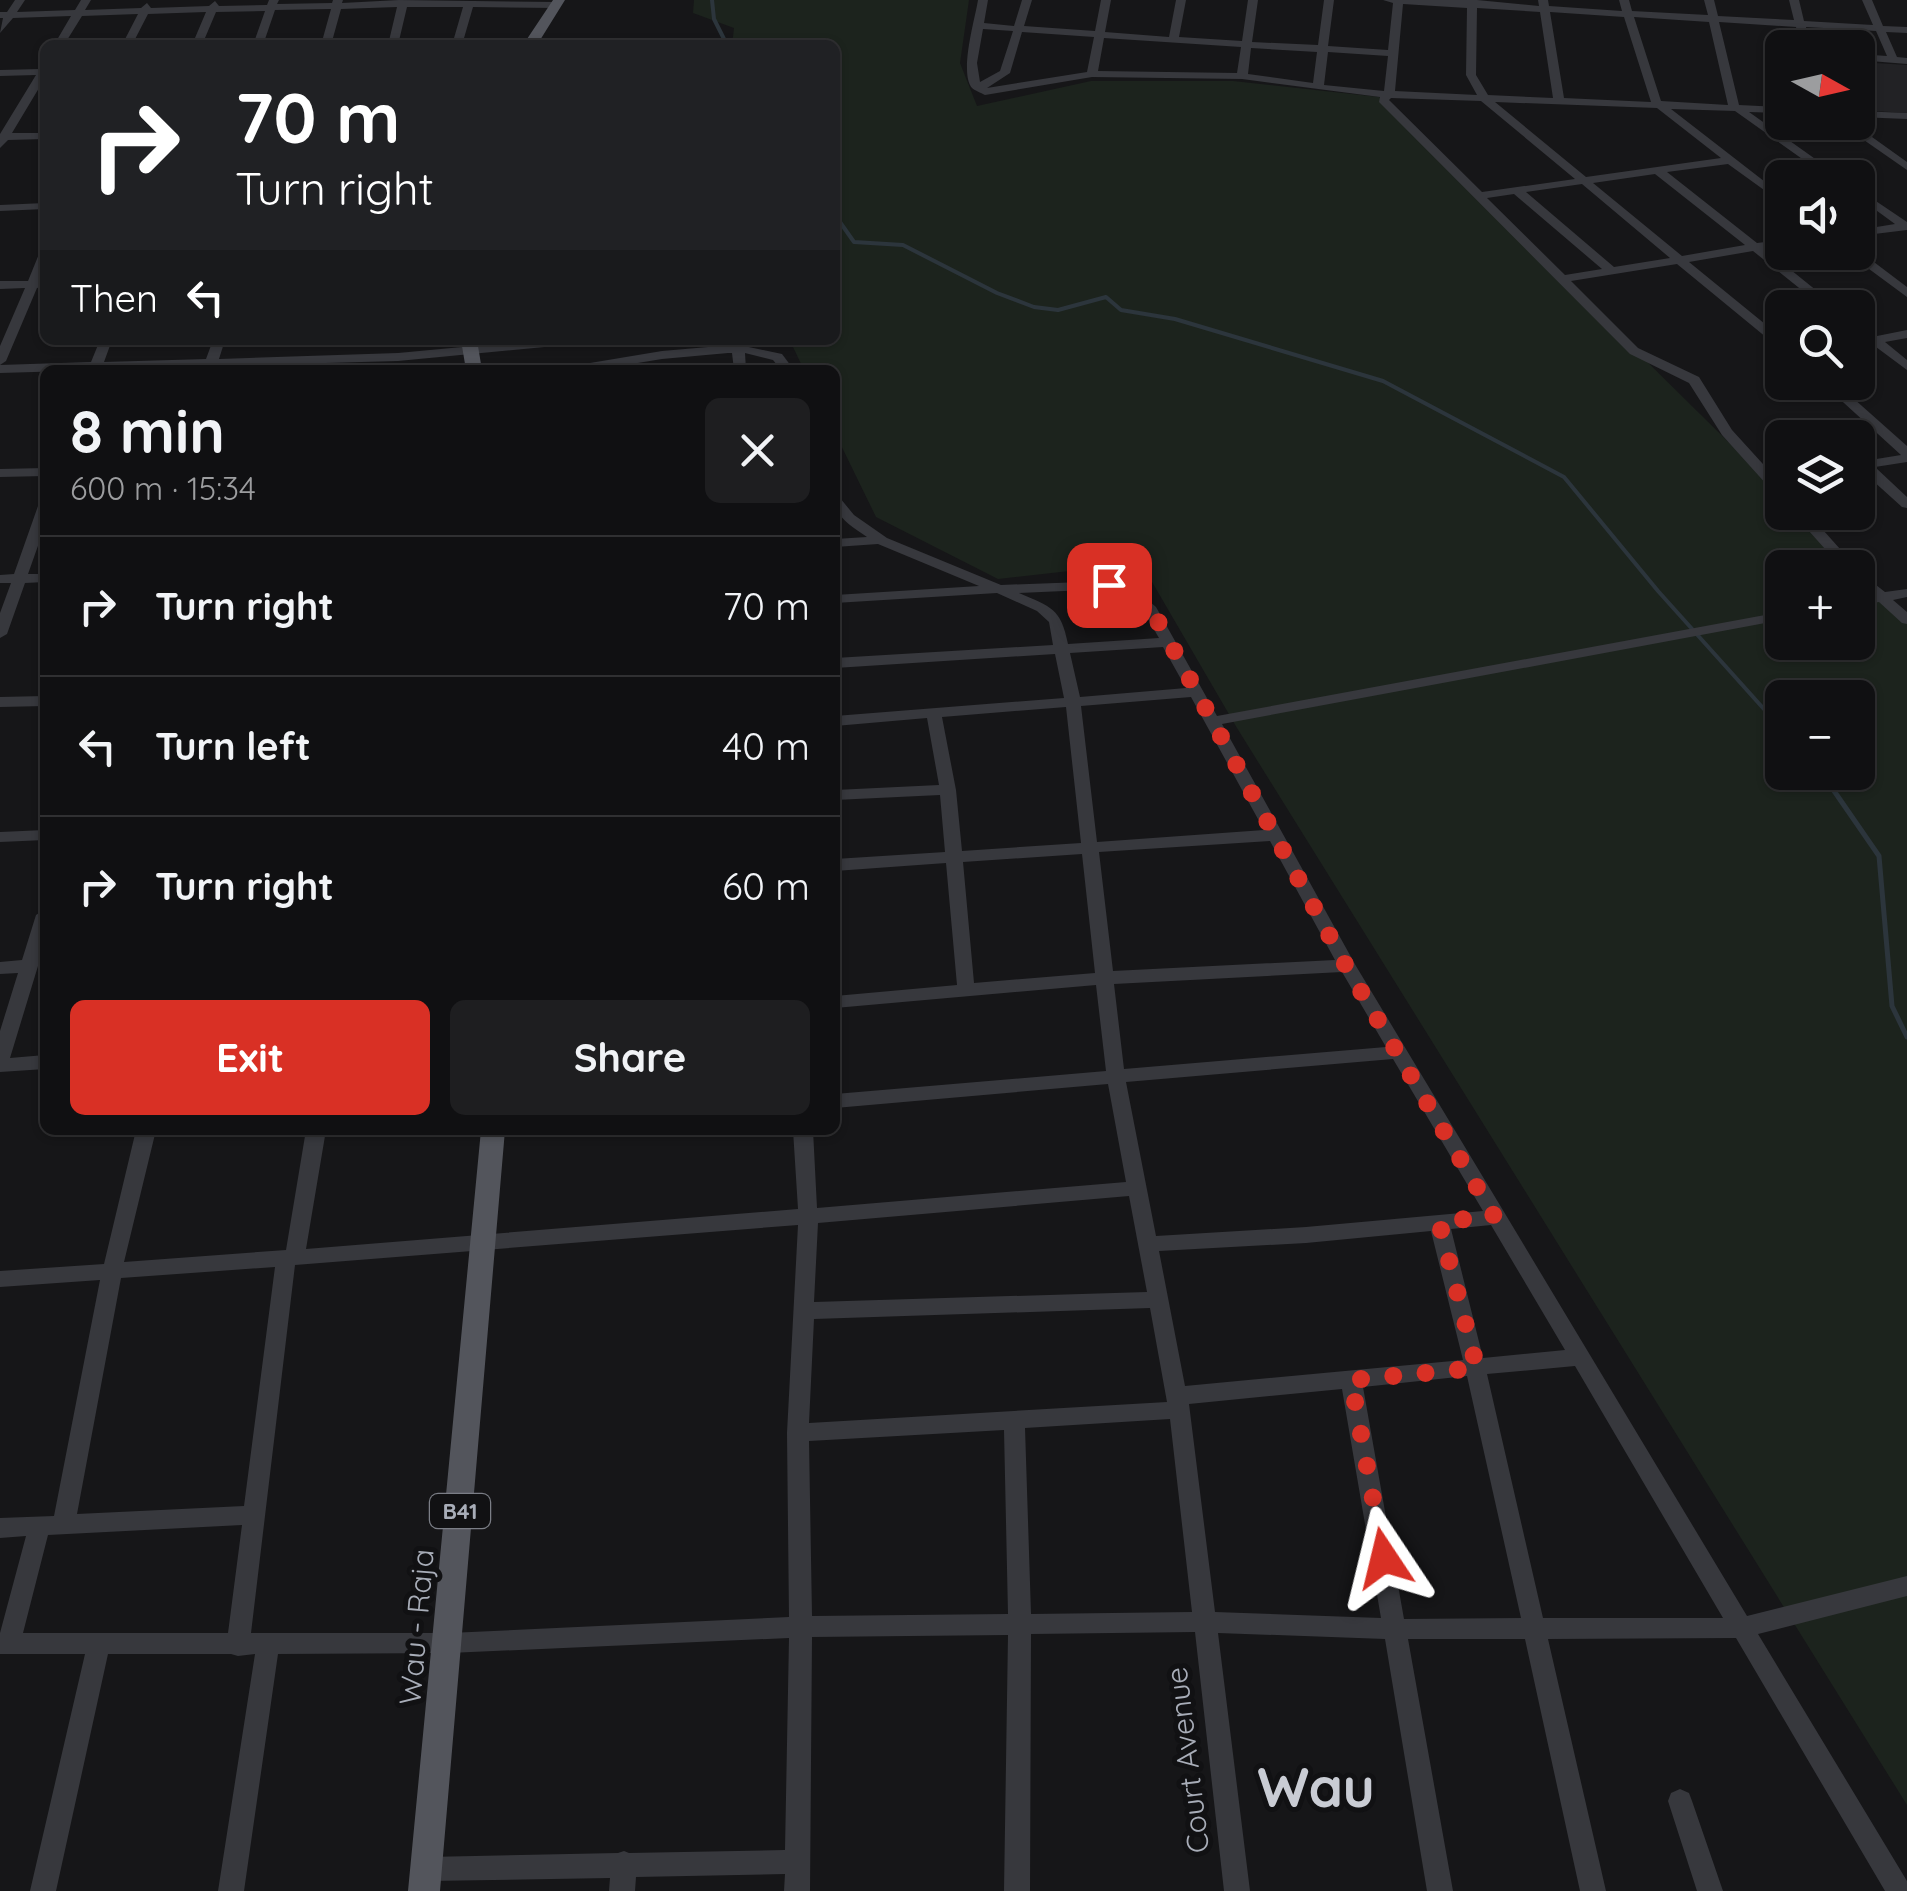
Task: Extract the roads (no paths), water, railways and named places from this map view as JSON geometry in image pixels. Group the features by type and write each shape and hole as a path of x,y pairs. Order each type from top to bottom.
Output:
{"main road":[{"path":"533,40 558,2"},
{"name":"Wau - Raja","path":"426,1880 492,1135"}],"street":[{"path":"0,30 5,15 20,0"},
{"path":"63,40 86,0"},
{"path":"130,40 150,0"},
{"path":"977,88 972,63 983,0"},
{"path":"977,88 1005,72 1028,0"},
{"path":"1092,74 1106,0"},
{"path":"1173,40 1181,0"},
{"path":"1242,76 1253,0"},
{"path":"1318,86 1329,0"},
{"path":"1386,0 1543,5 1628,14 1907,30"},
{"path":"1398,0 1394,53 1384,100 1634,350 1694,380 1726,432 1765,469"},
{"path":"1624,0 1656,102 1765,187"},
{"path":"1710,0 1734,106 1810,160"},
{"path":"1794,0 1802,30"},
{"path":"1867,0 1893,60"},
{"path":"394,40 404,2"},
{"path":"458,40 469,2"},
{"path":"5,15 144,12 215,5 558,2"},
{"path":"327,40 337,3"},
{"path":"1472,3 1471,75 1484,98 1765,330"},
{"path":"260,40 272,4"},
{"path":"199,40 215,5"},
{"path":"1543,5 1558,101"},
{"path":"979,26 1394,53"},
{"path":"1875,58 1907,61"},
{"path":"0,72 40,71"},
{"path":"977,88 998,92 1092,74 1242,76 1388,94 1765,109"},
{"path":"1,140 40,77"},
{"path":"1875,115 1907,116"},
{"path":"1,140 40,136"},
{"path":"1868,140 1907,167"},
{"path":"1478,196 1731,160"},
{"path":"1657,170 1808,290"},
{"path":"1516,189 1613,272"},
{"path":"1875,204 1907,227"},
{"path":"0,208 40,205"},
{"path":"1875,231 1907,227"},
{"path":"1566,278 1765,245"},
{"path":"1875,269 1907,292"},
{"path":"0,285 39,284 0,365 40,366"},
{"path":"1876,340 1907,334"},
{"path":"1876,340 1907,366"},
{"path":"320,365 539,345"},
{"path":"609,365 732,345"},
{"path":"742,345 774,352 787,365"},
{"path":"1847,400 1907,455"},
{"path":"1875,462 1907,455"},
{"path":"0,473 40,472"},
{"path":"1875,478 1907,504"},
{"path":"840,506 849,518 881,540"},
{"path":"0,634 40,520"},
{"path":"1815,530 1834,550"},
{"path":"840,543 881,540"},
{"name":"Court Avenue","path":"881,540 1042,608 1056,621 1073,702 1116,1078 1179,1403 1237,1891"},
{"path":"0,578 40,578"},
{"path":"840,599 1000,589 1125,588 1149,607 1346,966 1898,1891"},
{"path":"1875,598 1907,593"},
{"path":"1875,594 1907,620"},
{"path":"1214,721 1765,619"},
{"path":"840,664 1170,642"},
{"path":"840,722 1196,692"},
{"path":"0,702 40,700"},
{"path":"934,716 948,790 966,988"},
{"path":"840,795 948,790"},
{"path":"0,838 40,835"},
{"path":"840,865 1273,835"},
{"path":"40,931 0,1063 40,1062"},
{"path":"0,968 29,966"},
{"path":"840,1001 1104,978 1346,966"},
{"path":"840,1101 1399,1052"},
{"path":"145,1135 52,1524 4,1643 449,1643 799,1627 1204,1622 1396,1629 1740,1628 1907,1586"},
{"path":"238,1646 290,1258 315,1135"},
{"path":"797,1891 798,1432 808,1215 803,1135"},
{"path":"0,1279 481,1244 1137,1188"},
{"path":"1148,1244 1306,1236 1494,1216"},
{"path":"1439,1222 1477,1368 1531,1628 1593,1891"},
{"path":"802,1311 1158,1300"},
{"path":"798,1432 1014,1419 1580,1357"},
{"path":"1351,1380 1440,1891"},
{"path":"1014,1419 1020,1625 1017,1891"},
{"path":"0,1528 254,1516"},
{"path":"43,1891 100,1644"},
{"path":"231,1891 268,1645"},
{"path":"1680,1801 1710,1891"},
{"path":"426,1880 624,1863 798,1862"},
{"path":"622,1891 624,1863"}],"waterway":[{"path":"712,0 714,19 724,40"},
{"path":"840,222 854,242 903,245 997,293 1034,307 1058,310 1106,297 1121,310 1175,319 1383,381 1564,477 1658,591 1765,710"},
{"path":"1833,790 1879,856 1892,1006 1907,1037"}],"district":[{"name":"Wau","path":"1316,1788"}]}
